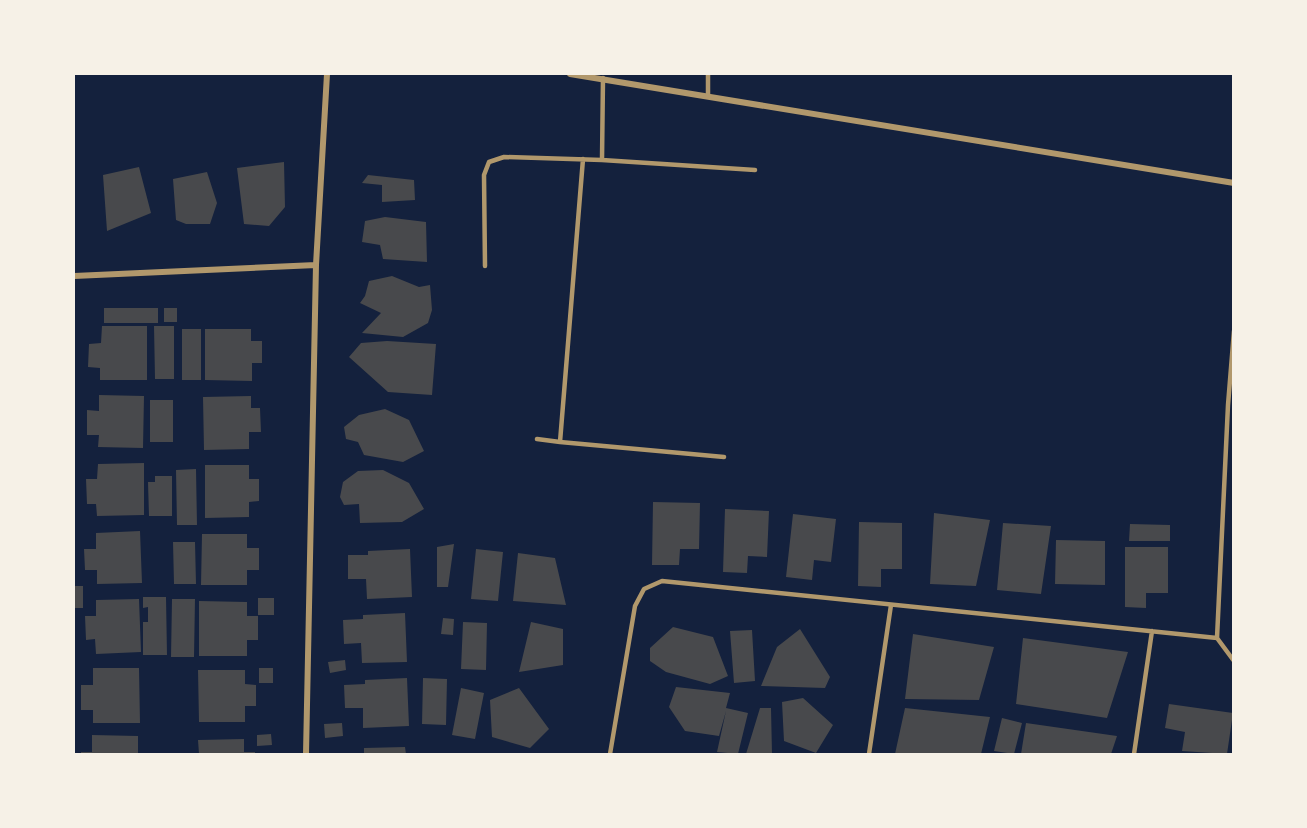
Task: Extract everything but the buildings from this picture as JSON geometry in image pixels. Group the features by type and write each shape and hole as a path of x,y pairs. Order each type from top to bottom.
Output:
{"street":[{"path":"306,754 316,265 327,74"},
{"path":"570,74 1233,183"},
{"path":"74,276 316,265"}],"lane":[{"path":"708,74 708,95"},
{"path":"602,160 603,78"},
{"path":"485,266 484,175 489,162 504,157 583,159 755,170"},
{"path":"560,442 583,159"},
{"path":"1233,331 1231,405 1217,638 1233,661"},
{"path":"537,439 724,457"},
{"path":"610,754 635,606 644,589 662,580 1217,638"},
{"path":"869,754 891,605"},
{"path":"1134,754 1152,631"}]}
